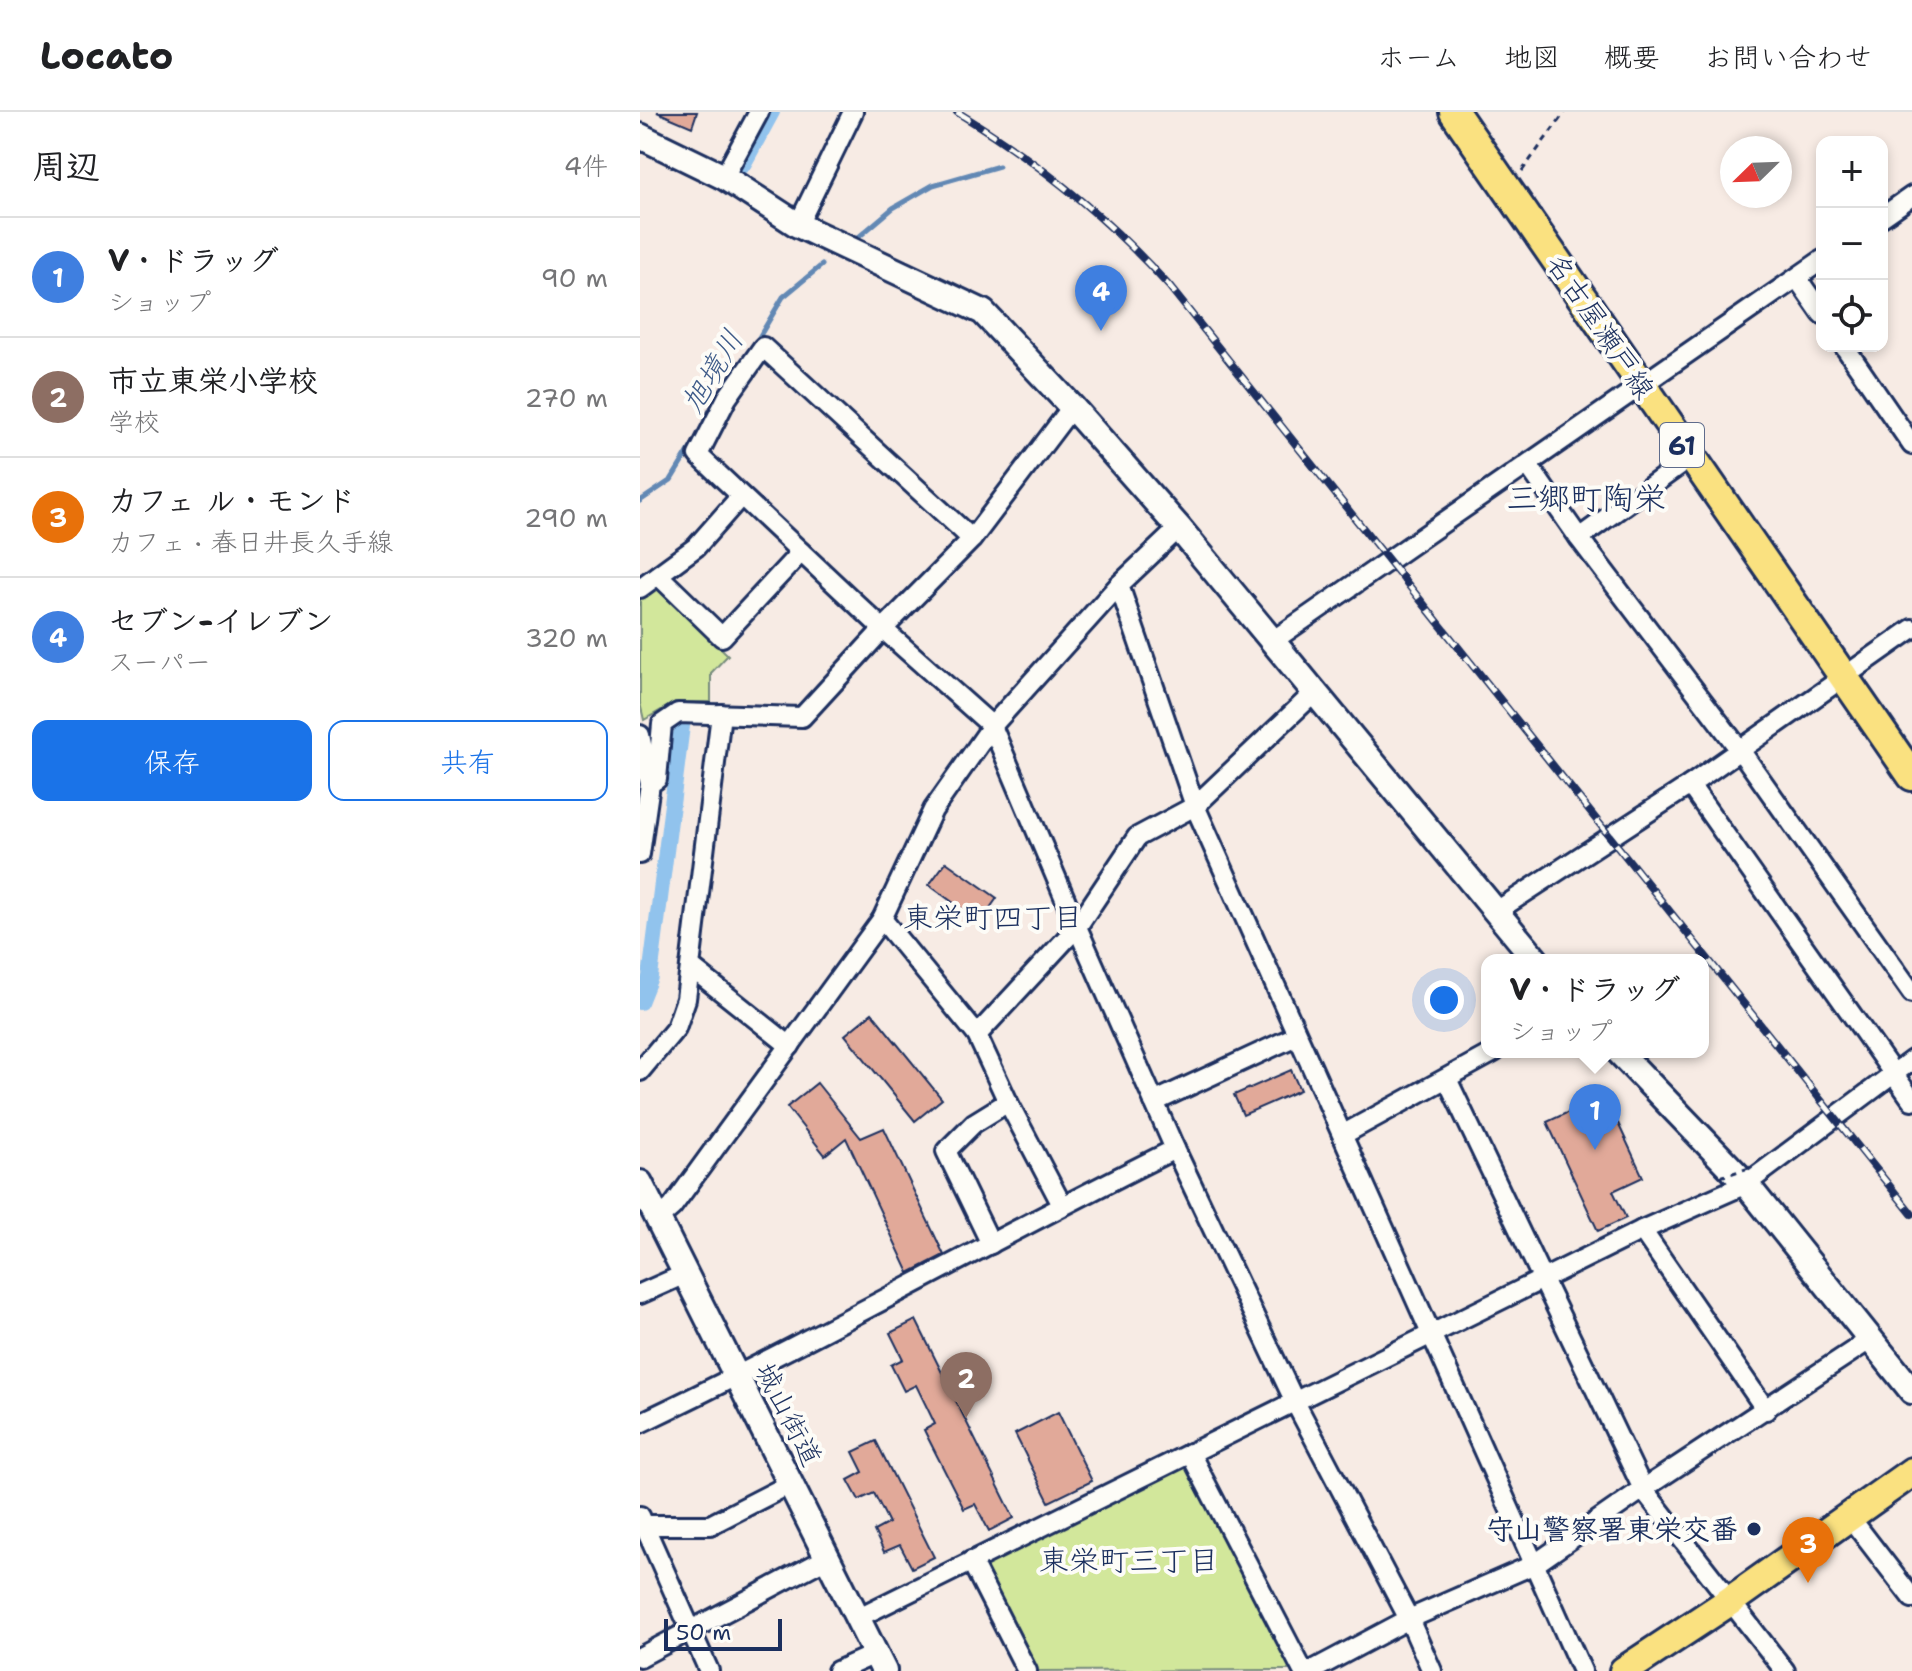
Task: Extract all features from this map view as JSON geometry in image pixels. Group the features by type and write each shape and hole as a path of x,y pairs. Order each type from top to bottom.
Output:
{"main road":[{"name":"名古屋瀬戸線","path":"1454,112 1912,776"},
{"path":"1624,1671 1730,1601 1912,1472"}],"street":[{"path":"724,177 759,112"},
{"path":"798,225 853,112"},
{"path":"640,136 724,177 798,225 983,312 1179,528 1531,954"},
{"path":"1888,213 1912,196"},
{"path":"1271,642 1816,264"},
{"path":"1797,278 1816,305"},
{"path":"972,539 763,347 727,398 698,455 883,629 992,726 1175,1149 1295,1402 1409,1619 1432,1671"},
{"path":"1848,352 1912,445"},
{"path":"650,784 657,779 662,724 678,713 802,717 972,539 1072,407"},
{"path":"1579,538 1691,457"},
{"path":"1528,465 1579,538 1740,750 1912,993"},
{"path":"640,588 696,547 741,496"},
{"path":"658,1219 672,1207 882,919 933,810 992,726 1119,585 1179,528"},
{"path":"658,575 722,637 801,552"},
{"path":"1119,585 1195,806 1582,1671"},
{"path":"1495,912 1690,785 1843,677 1909,637"},
{"path":"977,1035 1077,927 1137,837 1195,806 1315,692"},
{"path":"640,1071 676,1028 686,999 721,714"},
{"path":"640,735 650,784 640,854"},
{"path":"1690,785 1912,1100"},
{"path":"882,919 977,1035 1062,1205"},
{"path":"692,968 790,1046"},
{"path":"1154,1102 1296,1036"},
{"path":"1344,1134 1484,1058"},
{"path":"1625,1058 1748,1176 1912,1391"},
{"path":"857,1618 1748,1176 1912,1060"},
{"path":"1447,1079 1643,1489 1785,1671"},
{"path":"991,1244 946,1151 974,1123 1008,1102"},
{"path":"640,1423 737,1377 1062,1205 1175,1149"},
{"name":"城山街道","path":"640,1183 880,1662"},
{"path":"1642,1230 1766,1410"},
{"path":"640,1294 685,1274"},
{"path":"1311,1671 1409,1619 1535,1564 1871,1339"},
{"path":"1190,1453 1303,1671"},
{"path":"709,1671 641,1522 710,1525 790,1484"},
{"path":"1849,1516 1912,1598"},
{"path":"640,1657 827,1558"},
{"path":"971,1561 1027,1671"},
{"path":"837,1671 880,1662"}],"path":[{"path":"1508,191 1565,112"},
{"path":"1720,1177 1748,1176"}],"green space":[{"path":"654,582 728,655 711,673 711,702 675,702 644,720 640,703 640,593"},
{"path":"1186,1464 1292,1670 1036,1671 984,1566"}],"building":[{"path":"657,112 697,112 692,127"},
{"path":"946,862 997,898 980,922 929,885"},
{"path":"872,1013 942,1099 915,1121 845,1035"},
{"path":"1291,1070 1300,1090 1243,1115 1234,1095"},
{"path":"817,1083 861,1138 884,1128 944,1255 909,1273 846,1138 825,1155 787,1107"},
{"path":"1605,1095 1643,1177 1613,1191 1626,1218 1598,1231 1547,1122"},
{"path":"916,1320 1014,1518 989,1531 975,1504 964,1509 924,1430 935,1424 916,1385 904,1391 891,1365 903,1359 890,1333"},
{"path":"1058,1412 1092,1481 1049,1502 1015,1434"},
{"path":"876,1441 934,1557 912,1568 900,1545 884,1552 874,1531 889,1523 874,1493 859,1500 848,1480 863,1472 853,1452"}],"waterway":[{"path":"743,165 772,112"},
{"name":"旭境川","path":"854,241 893,208 933,185 999,166"},
{"name":"旭境川","path":"755,344 783,297 822,265"},
{"name":"旭境川","path":"640,501 671,480 695,441"},
{"path":"640,1002 650,977 682,726"}],"railway":[{"path":"957,112 1015,150 1070,192 1121,237 1169,286 1704,954"},
{"path":"1709,960 1912,1214"}],"place":[{"name":"セブン-イレブン","path":"1101,331"},
{"name":"V・ドラッグ","path":"1595,1150"},
{"name":"市立東栄小学校","path":"966,1418"},
{"name":"守山警察署東栄交番","path":"1754,1529"},
{"name":"カフェ ル・モンド","path":"1808,1583"}],"district":[{"name":"三郷町陶栄","path":"1586,497"},
{"name":"東栄町四丁目","path":"993,917"},
{"name":"東栄町三丁目","path":"1129,1560"}]}
